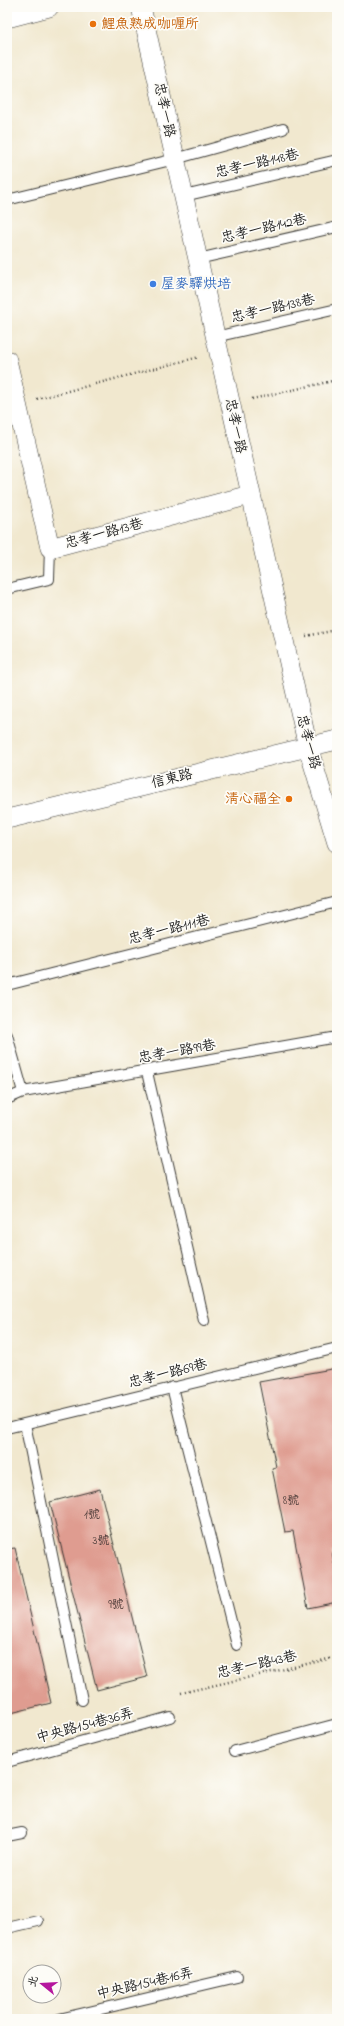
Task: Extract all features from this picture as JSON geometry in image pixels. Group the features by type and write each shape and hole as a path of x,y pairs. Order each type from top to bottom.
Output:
{"street":[{"path":"7,18 49,7"},
{"name":"忠孝一路","path":"141,7 308,747 337,843"},
{"name":"忠孝一路13巷","path":"7,360 50,548 250,495"},
{"name":"信東路","path":"7,819 337,740"}],"lane":[{"path":"7,200 175,160 283,129"},
{"name":"忠孝一路148巷","path":"184,196 337,160"},
{"name":"忠孝一路142巷","path":"198,259 337,227"},
{"name":"忠孝一路138巷","path":"217,344 337,309"},
{"path":"7,589 50,579 50,548"},
{"name":"忠孝一路111巷","path":"7,985 337,902"},
{"path":"7,1035 23,1092"},
{"name":"忠孝一路99巷","path":"7,1098 23,1092 147,1072 337,1037"},
{"path":"147,1072 204,1321"},
{"name":"忠孝一路69巷","path":"7,1428 337,1348"},
{"path":"172,1387 237,1645"},
{"path":"25,1424 82,1700"},
{"name":"中央路154巷36弄","path":"7,1762 170,1717"},
{"path":"235,1751 337,1724"},
{"path":"7,1836 22,1833"},
{"path":"7,1928 38,1921"},
{"name":"中央路154巷16弄","path":"59,2019 237,1977"}],"path":[{"path":"17,404 217,344"},
{"path":"230,404 337,380"},
{"path":"284,640 337,630"},
{"name":"忠孝一路43巷","path":"181,1693 337,1657"}],"building":[{"path":"337,1368 337,1551 332,1552 337,1577 337,1602 308,1608 293,1531 285,1532 272,1468 276,1467 259,1382"},
{"path":"100,1489 147,1677 97,1690 50,1502"},
{"path":"15,1548 51,1703 7,1714 7,1549"}],"place":[{"name":"鯉魚熟成咖喱所","path":"93,24"},
{"name":"屋麥驛烘培","path":"153,284"},
{"name":"清心福全","path":"289,799"}]}
